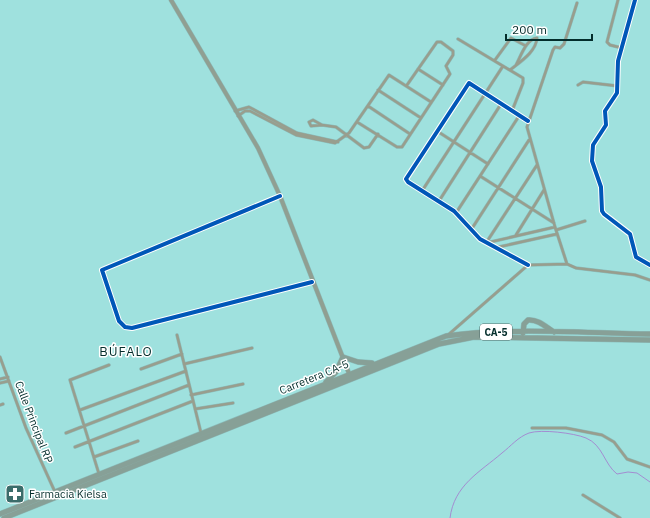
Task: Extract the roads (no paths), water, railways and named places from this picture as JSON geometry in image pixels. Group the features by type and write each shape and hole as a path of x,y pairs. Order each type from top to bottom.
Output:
{"highway":[{"path":"523,334 526,322 531,319 554,332"},
{"name":"Carretera CA-5","path":"0,514 325,383 351,376 375,363 446,336 473,332 650,340"},
{"name":"Carretera CA-5","path":"4,518 351,376 439,344 474,337 554,332 650,334"},
{"path":"325,383 336,372 343,357 358,362 375,363"},
{"path":"92,482 121,468 122,465"},
{"path":"9,518 30,510 35,505"}],"main road":[{"path":"171,0 234,111 258,148 280,196 312,282 351,376"}],"street":[{"path":"618,0 607,42 610,45 622,48"},
{"path":"635,0 618,61 617,93 605,111 606,125 593,145 592,161 601,186 602,211 630,234 636,257 650,265"},
{"path":"567,264 529,139 527,127 553,50 556,47 560,48 564,44 577,3"},
{"path":"495,60 511,38 526,46"},
{"path":"510,70 516,65 530,52 537,38 531,40 526,46 516,65"},
{"path":"458,39 522,77 524,81 512,111"},
{"path":"357,122 399,148 402,147 450,74 446,66 454,52 441,42 436,44 407,85"},
{"path":"422,191 503,66"},
{"path":"418,69 443,85"},
{"path":"238,116 245,111 250,111 296,135 335,144 349,133 389,74 432,102"},
{"path":"578,85 583,82 618,86"},
{"path":"528,121 485,93 468,84 406,179 408,182 456,213 471,230 486,243 528,265 567,264 576,268 635,275 650,280"},
{"path":"378,90 421,118"},
{"path":"439,201 501,104"},
{"path":"368,106 410,134"},
{"path":"234,111 249,108 297,133 338,142"},
{"path":"456,213 519,116"},
{"path":"322,125 313,120 309,122 311,126 322,125 336,127 366,149 370,146 378,134"},
{"path":"437,131 488,164"},
{"path":"471,230 529,139"},
{"path":"486,243 537,165"},
{"path":"480,176 555,226"},
{"path":"516,236 544,190"},
{"path":"280,196 102,270 119,321 125,327 132,328 312,282"},
{"path":"486,243 555,226 585,221"},
{"path":"494,248 558,234"},
{"path":"446,336 528,265"},
{"path":"177,335 201,434"},
{"path":"184,364 252,348"},
{"path":"141,369 182,354"},
{"name":"Calle Principal RP","path":"0,357 26,428 55,492"},
{"path":"99,474 71,379 109,365"},
{"path":"80,410 186,370"},
{"path":"0,379 8,376"},
{"path":"0,383 9,381"},
{"path":"192,395 243,384"},
{"path":"66,433 189,385"},
{"path":"75,447 193,401"},
{"path":"195,409 233,403"},
{"path":"532,428 566,428 602,435 614,442 627,459 650,467"},
{"path":"94,457 138,441"},
{"path":"583,495 620,518"}],"waterway":[{"path":"450,518 452,507 462,488 469,480 518,439 534,432 558,432 586,438 596,445 609,465 617,474 628,472 637,473 650,482"}],"place":[{"name":"Farmacia Kielsa","path":"15,494"}],"district":[{"name":"BÚFALO","path":"126,351"}]}
